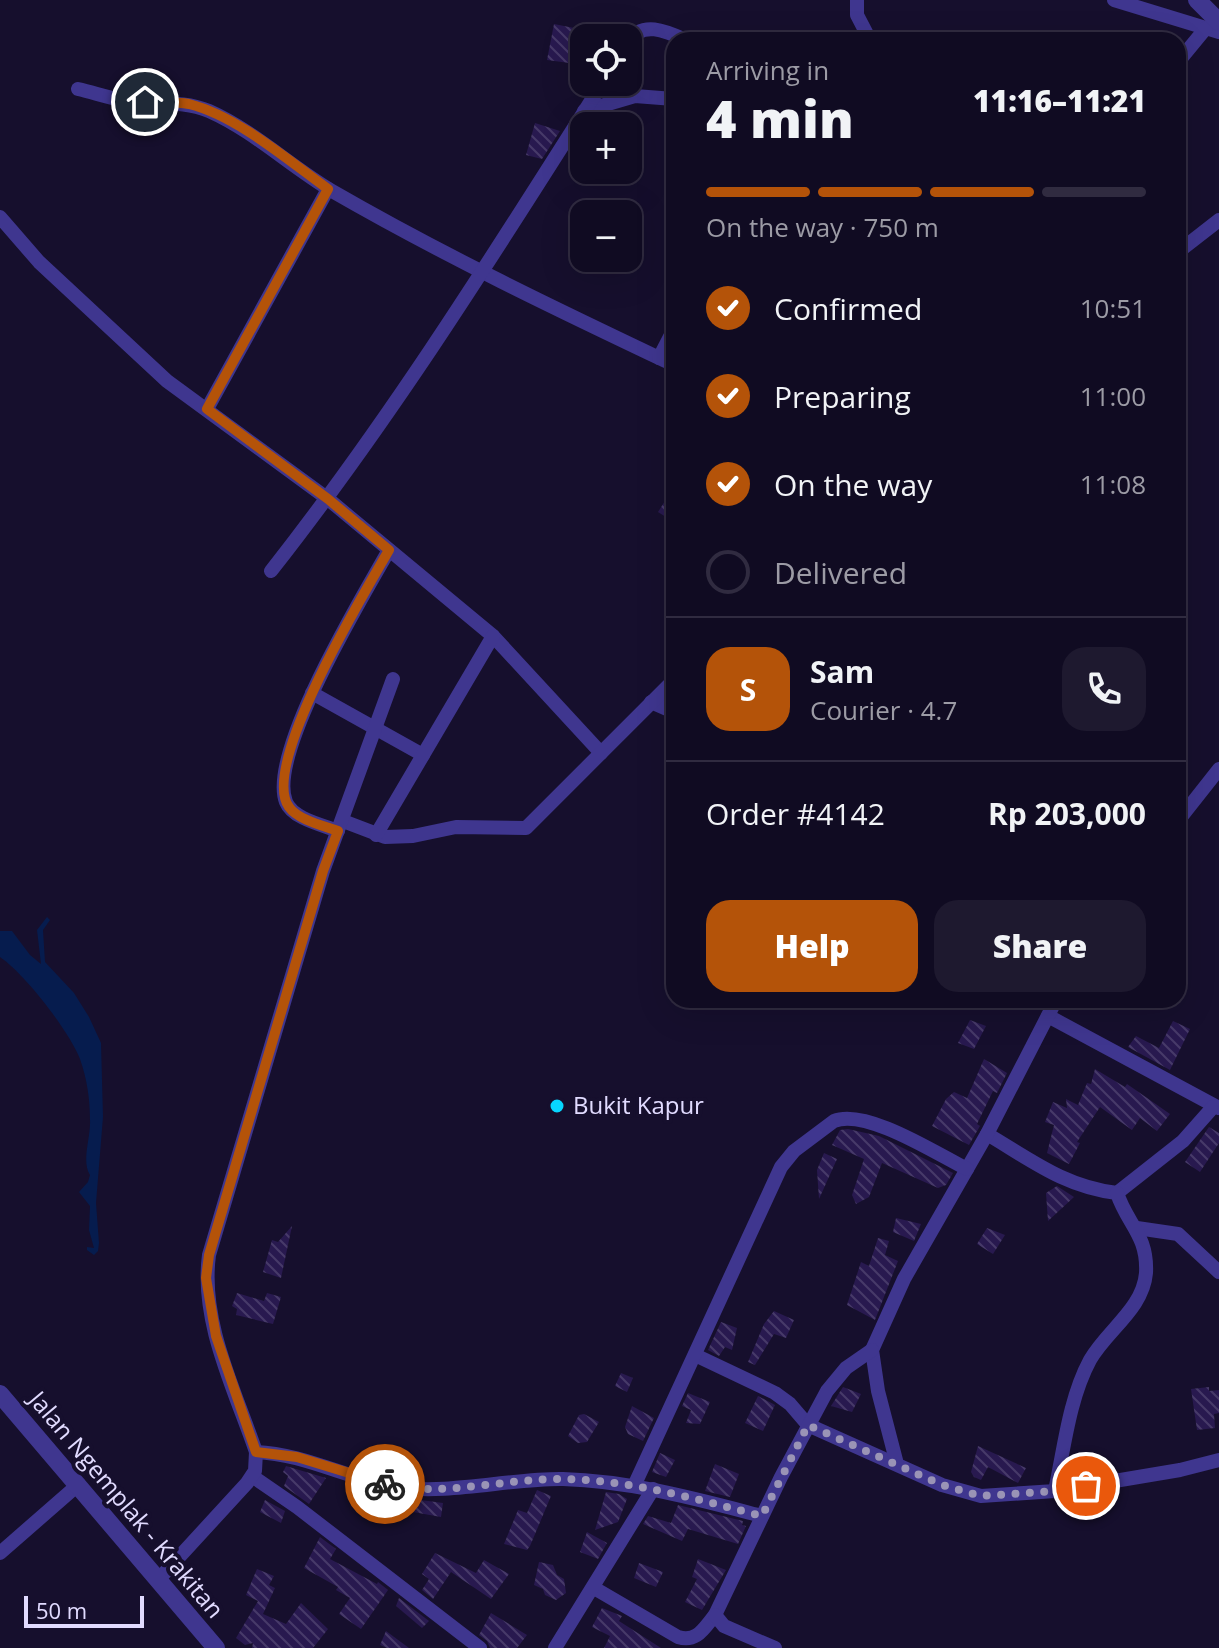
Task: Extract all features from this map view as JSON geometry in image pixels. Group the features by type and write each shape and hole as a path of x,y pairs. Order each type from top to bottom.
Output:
{"street":[{"path":"857,0 857,15 866,32"},
{"path":"1114,0 1215,27"},
{"path":"1197,0 1215,27"},
{"path":"1186,54 1215,27"},
{"path":"642,31 666,32"},
{"path":"78,89 132,102 173,102 207,110 265,144 328,189 483,274 666,361"},
{"path":"271,571 328,499 483,274 594,96"},
{"path":"584,111 635,96 666,98"},
{"path":"207,409 328,189"},
{"path":"0,217 39,262 144,360 328,499 493,636 601,753"},
{"path":"1186,246 1219,220"},
{"path":"659,358 666,344"},
{"path":"389,550 336,642 312,693 284,782 286,801 295,813 376,835 413,836 456,827 526,828 666,688"},
{"path":"376,835 493,636"},
{"path":"158,1580 252,1476 256,1466 256,1452 216,1336 208,1294 208,1267 220,1215 323,871 393,679"},
{"path":"312,693 423,755"},
{"path":"651,702 666,709"},
{"path":"1186,811 1219,769"},
{"path":"897,1464 878,1391 872,1350 904,1279 987,1134 1052,1008"},
{"path":"987,1134 1060,1179 1094,1190 1117,1193 1183,1141 1216,1107 1048,1016"},
{"path":"634,1486 781,1167 794,1151 841,1118 865,1120 967,1169"},
{"path":"1055,1491 1073,1407 1090,1361 1135,1304 1144,1284 1145,1258 1137,1228 1124,1211 1117,1193"},
{"path":"1137,1228 1178,1234 1219,1272"},
{"path":"594,1588 683,1639 698,1635 715,1615 808,1425 836,1378 872,1350"},
{"path":"695,1355 775,1393 790,1404 808,1425 942,1485 981,1496 1055,1491 1180,1470 1219,1460"},
{"name":"Jalan Ngemplak - Krakitan","path":"0,1394 216,1648"},
{"path":"256,1452 297,1457 398,1487 444,1488 562,1479 653,1489 762,1516"},
{"path":"252,1476 480,1648"},
{"path":"0,1553 79,1484"},
{"path":"555,1648 653,1489"},
{"path":"715,1615 724,1626 775,1648"}],"water":[{"path":"47,917 50,920 43,930 45,962 74,993 101,1043 103,1117 96,1203 99,1243 94,1255 87,1250 87,1247 94,1248 89,1230 90,1206 79,1192 90,1175 86,1163 89,1104 80,1059 45,1004 22,976 0,957 0,931 12,931 41,964 37,930"}],"building":[{"path":"554,24 570,27 570,63 547,60"},
{"path":"535,123 560,131 542,159 526,155"},
{"path":"666,500 666,517 658,512"},
{"path":"970,1020 986,1026 974,1049 958,1043"},
{"path":"1173,1021 1190,1029 1170,1070 1128,1047 1136,1036 1159,1048"},
{"path":"984,1059 1007,1073 997,1093 993,1091 969,1145 932,1126 946,1099 954,1092 967,1098"},
{"path":"1095,1069 1125,1087 1127,1084 1170,1114 1157,1131 1140,1118 1132,1130 1100,1107 1077,1142 1080,1143 1069,1164 1047,1153 1054,1125 1045,1122 1053,1102 1067,1108 1066,1099 1078,1105 1087,1083 1091,1084"},
{"path":"1209,1127 1219,1133 1219,1143 1200,1172 1185,1162"},
{"path":"840,1130 879,1136 953,1173 946,1185 938,1188 882,1163 869,1197 856,1204 852,1195 864,1159 832,1145"},
{"path":"824,1153 837,1159 819,1199 817,1170"},
{"path":"1057,1186 1074,1197 1048,1221 1046,1193"},
{"path":"896,1218 921,1224 914,1241 893,1232"},
{"path":"292,1226 281,1278 263,1272 272,1240 278,1242"},
{"path":"987,1228 1005,1235 993,1254 977,1244"},
{"path":"878,1238 889,1241 885,1255 898,1261 875,1320 847,1305 861,1262 869,1266"},
{"path":"237,1293 264,1301 267,1293 281,1297 273,1324 236,1315 237,1309 232,1306"},
{"path":"774,1311 794,1320 786,1338 774,1334 755,1365 748,1362 764,1324"},
{"path":"721,1322 737,1328 732,1350 725,1347 719,1356 708,1350"},
{"path":"621,1373 633,1378 627,1392 615,1386"},
{"path":"843,1387 861,1394 852,1412 831,1406"},
{"path":"1209,1387 1209,1391 1219,1390 1219,1413 1214,1414 1215,1428 1197,1430 1191,1389"},
{"path":"688,1393 710,1402 700,1424 686,1423 691,1410 682,1406"},
{"path":"758,1396 775,1405 763,1431 745,1423"},
{"path":"632,1406 654,1418 643,1441 628,1434 625,1427"},
{"path":"584,1414 599,1422 587,1442 578,1443 568,1436 579,1415"},
{"path":"978,1446 1026,1468 1018,1483 988,1467 981,1480 974,1477 971,1472"},
{"path":"660,1453 675,1460 666,1477 652,1472"},
{"path":"715,1464 739,1474 730,1497 705,1491"},
{"path":"286,1466 326,1478 309,1504 284,1486 288,1476 283,1472"},
{"path":"537,1490 551,1496 530,1546 527,1550 504,1544 518,1510 527,1513"},
{"path":"606,1492 627,1499 618,1522 595,1530"},
{"path":"413,1499 443,1503 441,1517 413,1512"},
{"path":"265,1500 285,1511 281,1523 260,1512"},
{"path":"678,1505 743,1521 742,1525 746,1526 738,1544 688,1529 682,1541 643,1524 648,1516 671,1523"},
{"path":"587,1532 607,1543 598,1559 580,1552"},
{"path":"320,1537 336,1549 330,1559 388,1590 361,1629 339,1614 350,1598 336,1590 338,1587 304,1568"},
{"path":"435,1553 476,1573 484,1560 509,1574 491,1599 451,1572 433,1599 422,1590 429,1579 422,1574"},
{"path":"698,1559 726,1570 702,1610 685,1602 697,1579 692,1577"},
{"path":"539,1562 553,1565 557,1575 564,1579 566,1593 556,1600 534,1585"},
{"path":"639,1563 663,1572 656,1587 634,1578"},
{"path":"257,1569 274,1576 269,1585 275,1588 263,1614 286,1624 301,1603 328,1629 313,1648 252,1648 253,1643 245,1645 236,1638 258,1601 246,1595"},
{"path":"399,1598 429,1621 422,1628 396,1606"},
{"path":"602,1608 622,1616 619,1621 661,1648 604,1648 610,1636 592,1627"},
{"path":"491,1613 527,1635 517,1648 490,1648 479,1635"},
{"path":"386,1631 409,1648 380,1645"}],"way so far":[{"path":"385,1484 417,1489 562,1479 615,1483 695,1498 762,1516 808,1425 942,1485 981,1496 1001,1497 1086,1486"}],"place":[{"name":"Bukit Kapur","path":"557,1106"}],"route":[{"path":"145,102 188,104 226,119 328,189 207,409 328,499 389,550 336,642 312,693 289,759 284,792 289,808 338,831 323,871 220,1215 206,1278 216,1336 256,1452 297,1457 385,1484"}]}
